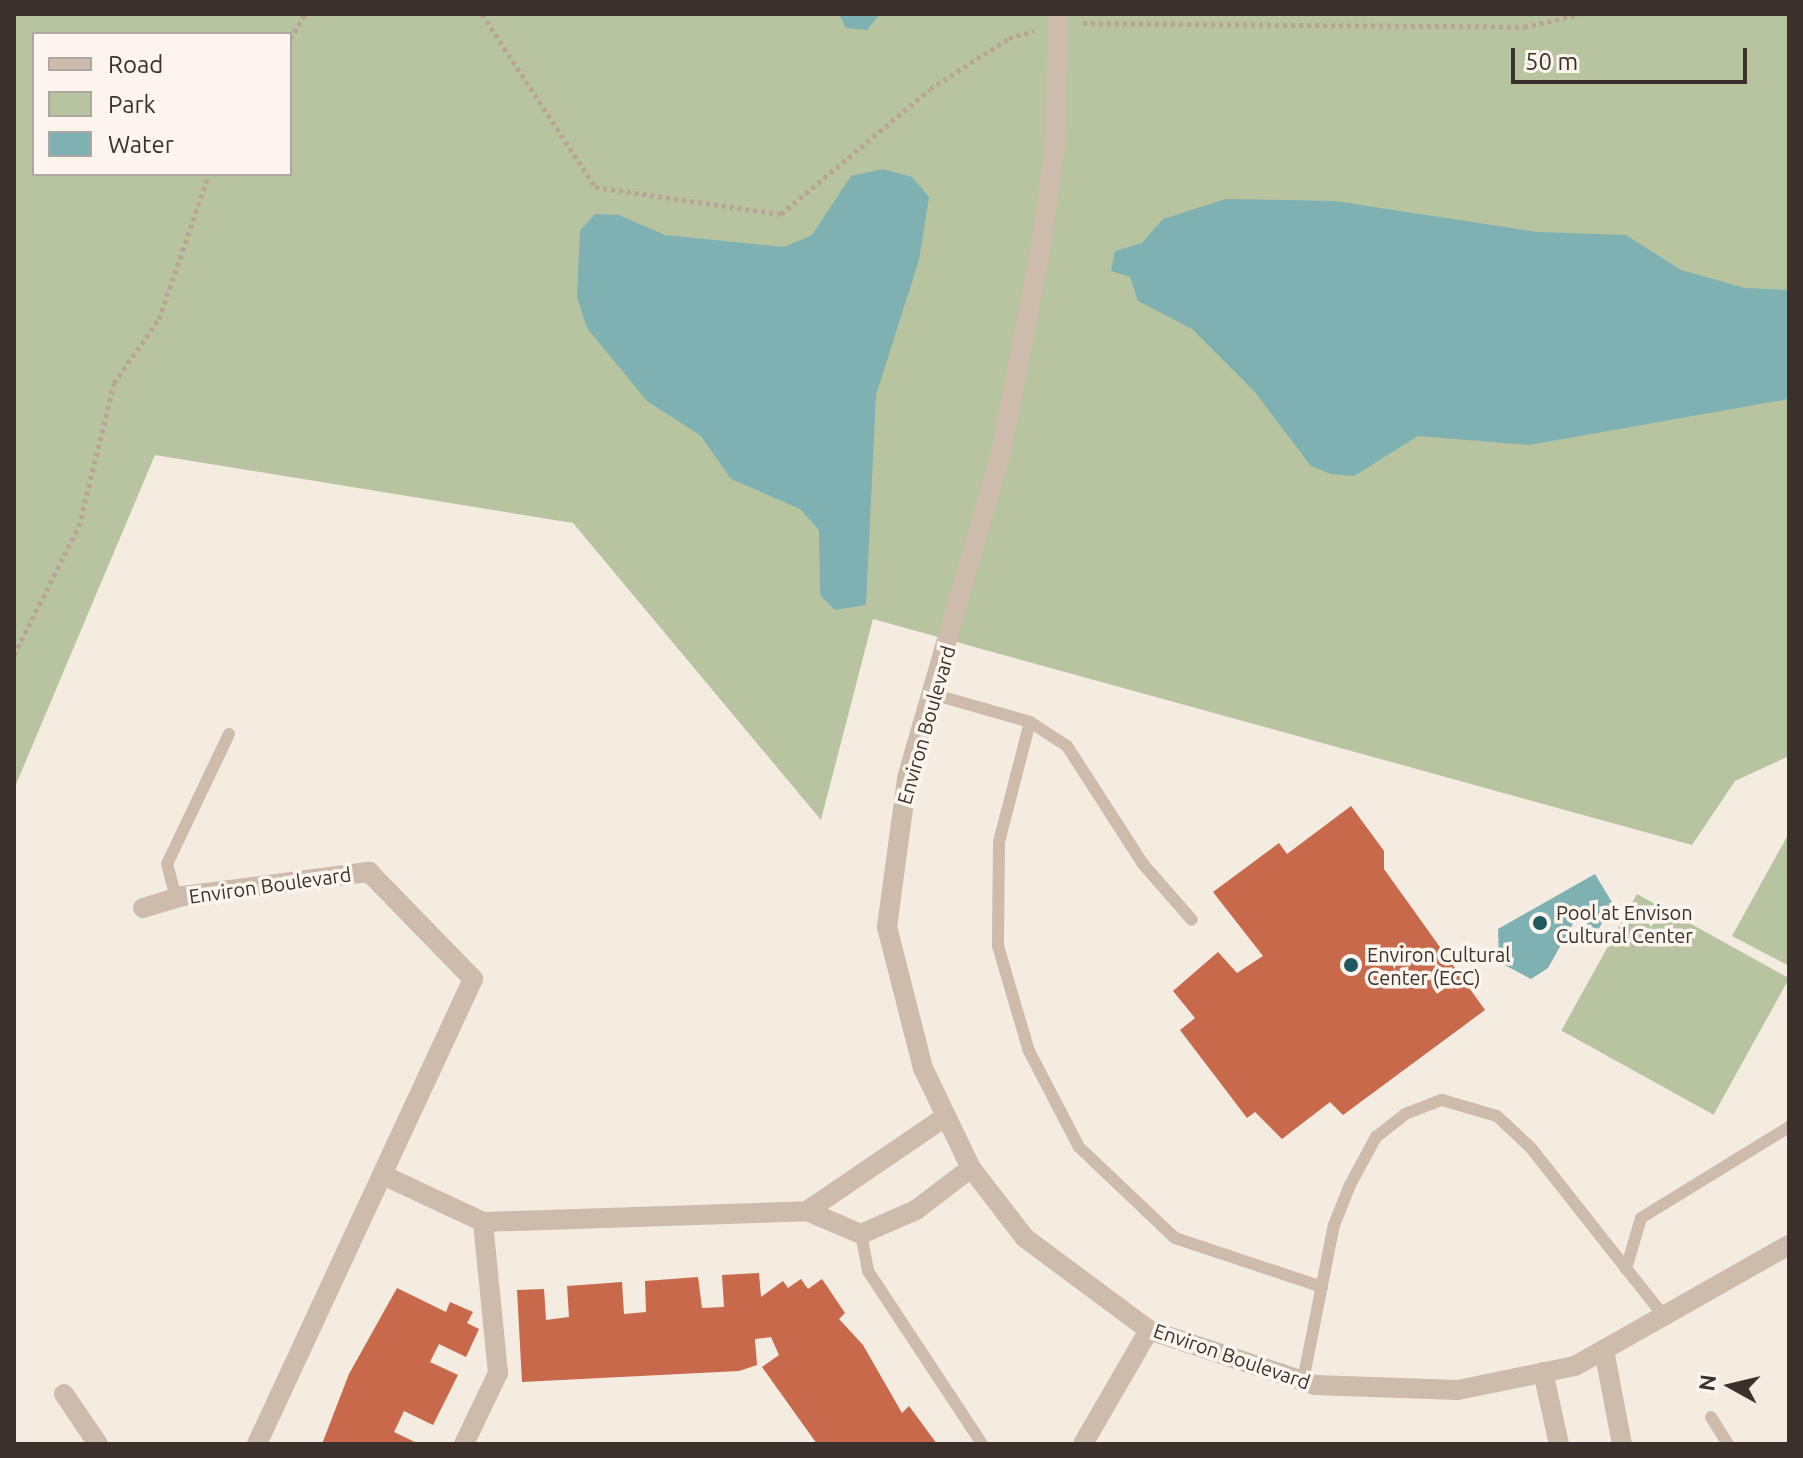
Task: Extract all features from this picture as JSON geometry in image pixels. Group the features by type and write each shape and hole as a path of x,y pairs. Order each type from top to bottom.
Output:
{"street":[{"name":"Environ Boulevard","path":"1059,19 1055,146 1005,435 904,792 887,927 923,1068 971,1168 1025,1238 1149,1330 1303,1381 1458,1390 1543,1372 1604,1350 1666,1319 1789,1245"},
{"name":"Environ Boulevard","path":"143,908 183,896 369,872 473,979 385,1176 257,1444"},
{"path":"807,1211 945,1117"},
{"path":"385,1176 483,1222 807,1211 861,1234 916,1210 971,1168"},
{"path":"464,1444 498,1373 483,1222"},
{"path":"1083,1444 1149,1330"},
{"path":"1604,1350 1622,1444"},
{"path":"1543,1372 1559,1444"},
{"path":"64,1394 98,1444"}],"lane":[{"path":"932,694 1030,722 1067,746 1143,864 1192,920"},
{"path":"1030,722 999,842 998,946 1036,1065 1079,1147 1175,1238 1322,1287"},
{"path":"183,896 174,890 167,864 229,734"},
{"path":"1303,1381 1334,1225 1376,1137 1405,1114 1442,1100 1497,1116 1666,1319"},
{"path":"1626,1269 1641,1218 1789,1127"},
{"path":"861,1234 868,1271 982,1444"},
{"path":"1711,1417 1728,1444"}],"path":[{"path":"292,36 305,14"},
{"path":"482,14 595,187 781,214 930,89 1009,38 1059,19 1524,27 1580,14"},
{"path":"14,655 79,526 114,383 159,319 208,176"}],"green space":[{"path":"14,14 1789,14 1789,756 1735,781 1692,845 873,619 821,820 573,523 155,455 14,789"},
{"path":"1789,833 1789,966 1732,936"},
{"path":"1637,894 1789,978 1714,1115 1561,1030"}],"water":[{"path":"839,14 880,14 867,30 846,28"},
{"path":"883,169 912,177 929,197 919,260 876,395 866,605 835,610 820,595 819,530 800,509 731,479 701,436 647,401 587,328 577,297 580,231 595,214 619,215 665,235 784,247 812,235 851,176"},
{"path":"1226,199 1335,201 1537,232 1626,235 1681,270 1745,288 1789,290 1789,399 1529,445 1418,436 1354,476 1331,474 1311,466 1254,391 1192,329 1138,301 1130,277 1111,271 1115,251 1142,243 1163,219"},
{"name":"Pool at Envison Cultural Center","path":"1595,874 1613,904 1598,930 1576,918 1548,968 1531,979 1499,962 1498,929"}],"building":[{"name":"Environ Cultural Center (ECC)","path":"1351,806 1384,851 1384,869 1485,1010 1343,1115 1330,1102 1282,1139 1255,1112 1247,1118 1180,1030 1195,1018 1173,991 1218,952 1237,973 1263,956 1213,892 1279,843 1287,854"},
{"path":"759,1273 761,1297 783,1281 788,1288 801,1279 808,1289 822,1279 845,1313 839,1319 863,1345 902,1413 909,1406 937,1444 817,1444 762,1367 779,1355 771,1337 755,1339 757,1365 739,1371 522,1382 517,1290 544,1289 546,1320 569,1317 567,1286 622,1282 624,1314 646,1312 645,1281 698,1277 702,1308 724,1307 722,1275"},
{"path":"397,1288 446,1312 450,1302 473,1312 467,1323 479,1329 466,1357 439,1344 430,1362 458,1375 433,1425 404,1411 394,1432 419,1444 322,1444 349,1374"}],"place":[{"name":"Pool at Envison Cultural Center","path":"1540,923"},
{"name":"Environ Cultural Center (ECC)","path":"1351,965"}]}
